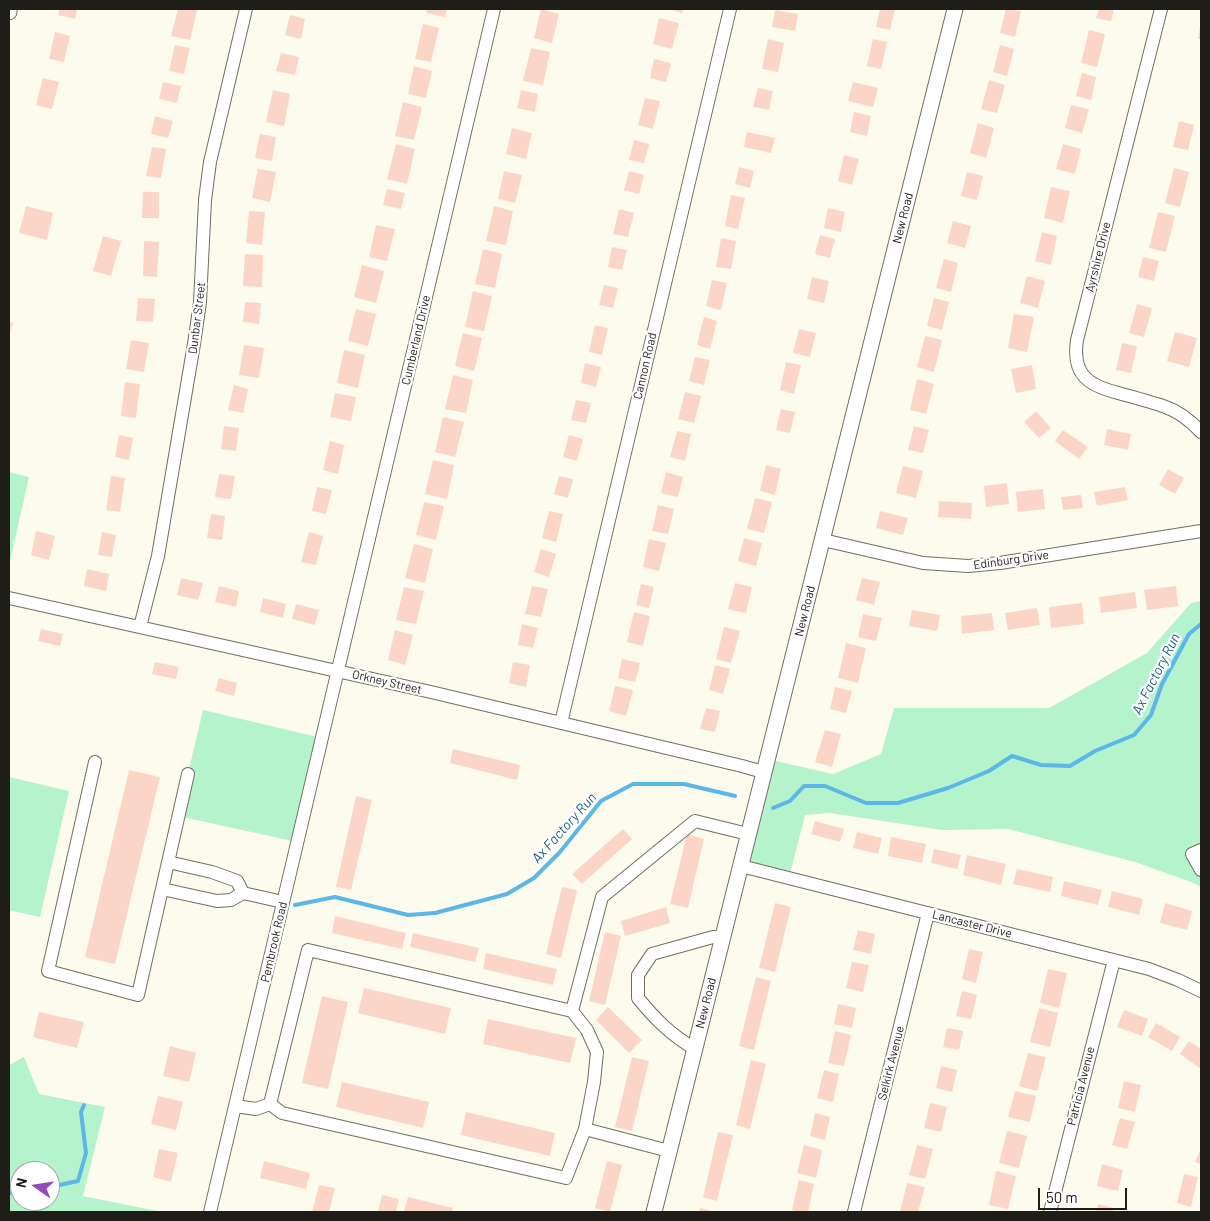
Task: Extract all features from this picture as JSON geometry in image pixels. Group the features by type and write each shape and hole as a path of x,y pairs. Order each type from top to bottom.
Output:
{"street":[{"name":"Dunbar Street","path":"140,627 158,556 194,344 200,302 205,200 210,162 246,9"},
{"name":"Cumberland Drive","path":"338,671 494,9"},
{"name":"Cannon Road","path":"561,723 730,9"},
{"name":"New Road","path":"654,1212 955,9"},
{"name":"Ayrshire Drive","path":"1161,9 1075,351 1078,367 1090,383 1102,389 1166,407 1184,416 1201,432"},
{"name":"Edinburg Drive","path":"822,540 922,563 968,566 1000,563 1201,531"},
{"name":"Orkney Street","path":"9,598 338,671 763,772"},
{"name":"Pembrook Road","path":"210,1212 338,671"},
{"path":"95,762 48,971 138,995 188,774"},
{"path":"572,1011 602,896 695,821 748,834"},
{"path":"1201,850 1192,854 1201,870"},
{"path":"168,862 212,872 237,881 242,893"},
{"name":"Lancaster Drive","path":"741,866 1150,969 1201,991"},
{"path":"162,889 217,902 231,900 242,893 283,902"},
{"name":"Selkirk Avenue","path":"854,1212 928,913"},
{"path":"695,1050 679,1040 638,998 638,975 652,954 713,936 723,937"},
{"path":"308,950 572,1011 587,1030 597,1052 594,1082 585,1129 566,1178 282,1113 270,1104 308,950"},
{"name":"Patricia Avenue","path":"1050,1212 1114,960"},
{"path":"235,1106 256,1109 270,1104"},
{"path":"585,1129 669,1151"}],"green space":[{"path":"9,472 29,477 9,566"},
{"path":"1201,601 1201,887 1135,862 1008,829 942,830 830,813 805,815 789,878 741,866 767,759 833,774 881,754 894,708 1049,708 1147,653 1191,603"},
{"path":"203,710 322,738 297,842 178,816"},
{"path":"9,777 69,791 40,917 9,910"},
{"path":"24,1057 39,1094 105,1107 83,1196 162,1212 9,1212 9,1065"}],"building":[{"path":"60,9 77,9 75,19 58,15"},
{"path":"178,9 197,10 190,40 171,36"},
{"path":"427,9 447,9 445,17 426,13"},
{"path":"541,9 559,14 552,43 534,38"},
{"path":"668,9 683,9 682,13"},
{"path":"880,9 895,9 890,30 876,27"},
{"path":"1006,9 1021,11 1015,37 1000,33"},
{"path":"1099,9 1114,9 1111,21 1096,18"},
{"path":"775,10 798,14 795,31 772,27"},
{"path":"290,15 305,19 301,39 285,35"},
{"path":"659,18 679,23 672,49 653,44"},
{"path":"423,24 439,28 431,62 415,59"},
{"path":"1200,26 1201,39 1198,39"},
{"path":"1089,30 1105,34 1097,67 1081,63"},
{"path":"55,32 70,36 64,62 49,59"},
{"path":"768,39 784,43 778,72 762,69"},
{"path":"873,39 887,42 881,69 867,66"},
{"path":"175,45 190,48 184,74 169,71"},
{"path":"1000,45 1014,49 1007,76 993,72"},
{"path":"531,48 550,52 543,85 523,81"},
{"path":"281,53 299,57 295,75 276,71"},
{"path":"654,59 671,63 666,82 650,78"},
{"path":"414,66 432,71 426,98 408,94"},
{"path":"1082,73 1096,77 1091,100 1076,96"},
{"path":"43,78 59,82 52,109 36,105"},
{"path":"989,80 1005,85 997,113 981,109"},
{"path":"163,82 181,86 177,103 159,99"},
{"path":"853,82 878,88 873,107 848,101"},
{"path":"758,88 773,91 769,110 753,107"},
{"path":"273,90 290,94 284,126 266,122"},
{"path":"521,90 538,94 535,112 517,108"},
{"path":"645,98 660,101 653,129 638,125"},
{"path":"403,102 422,107 414,140 395,136"},
{"path":"1071,105 1089,109 1082,133 1065,128"},
{"path":"854,112 871,116 867,136 850,132"},
{"path":"155,116 173,121 168,138 151,134"},
{"path":"1179,121 1194,125 1188,150 1173,147"},
{"path":"978,123 994,128 986,158 970,153"},
{"path":"512,128 532,133 526,159 506,154"},
{"path":"747,132 775,138 771,153 744,147"},
{"path":"260,134 276,137 272,161 255,158"},
{"path":"634,140 649,144 644,163 629,160"},
{"path":"396,144 415,149 407,184 387,179"},
{"path":"1063,144 1081,149 1075,174 1056,169"},
{"path":"152,147 166,149 161,178 146,176"},
{"path":"844,155 859,159 852,185 838,181"},
{"path":"739,167 754,171 750,188 735,184"},
{"path":"1174,168 1189,172 1180,207 1165,203"},
{"path":"258,169 276,172 270,202 252,198"},
{"path":"504,171 522,175 515,203 498,199"},
{"path":"629,171 644,175 639,194 624,190"},
{"path":"967,172 983,176 977,200 961,196"},
{"path":"1051,187 1070,191 1063,223 1044,218"},
{"path":"387,189 405,193 401,209 383,205"},
{"path":"143,192 159,192 159,218 142,218"},
{"path":"731,195 745,198 738,229 725,226"},
{"path":"26,206 53,213 47,240 19,233"},
{"path":"494,206 513,211 506,245 486,241"},
{"path":"828,208 845,212 841,232 824,228"},
{"path":"619,209 634,213 628,237 613,234"},
{"path":"249,211 265,212 262,245 246,243"},
{"path":"1158,212 1175,216 1166,252 1149,248"},
{"path":"953,221 971,226 965,248 947,243"},
{"path":"376,225 395,229 387,261 369,257"},
{"path":"1042,232 1057,236 1051,265 1035,261"},
{"path":"820,235 835,239 830,258 815,254"},
{"path":"103,236 121,241 111,276 93,271"},
{"path":"721,238 736,241 731,269 716,267"},
{"path":"144,241 159,242 157,277 143,276"},
{"path":"612,247 627,250 622,270 608,267"},
{"path":"483,249 502,254 495,288 475,284"},
{"path":"245,254 263,255 262,287 243,286"},
{"path":"1143,257 1159,261 1154,281 1138,277"},
{"path":"944,259 958,263 951,292 936,288"},
{"path":"362,265 384,271 376,303 354,297"},
{"path":"1027,276 1045,281 1038,308 1020,303"},
{"path":"812,277 829,281 824,303 807,299"},
{"path":"712,280 727,283 721,310 706,306"},
{"path":"604,285 618,288 613,308 599,305"},
{"path":"473,291 492,296 484,331 465,327"},
{"path":"138,298 155,299 153,322 136,321"},
{"path":"934,298 949,302 942,330 927,326"},
{"path":"245,302 261,303 259,324 243,322"},
{"path":"1137,304 1152,308 1144,337 1129,333"},
{"path":"356,309 376,314 368,346 348,341"},
{"path":"1014,314 1034,317 1027,352 1008,348"},
{"path":"704,317 717,321 710,349 697,345"},
{"path":"9,321 13,323 9,336"},
{"path":"595,325 608,328 602,355 589,352"},
{"path":"799,329 816,333 810,357 793,353"},
{"path":"1175,332 1197,338 1189,367 1167,361"},
{"path":"463,333 482,338 474,371 455,366"},
{"path":"925,336 942,340 934,372 917,367"},
{"path":"131,340 149,343 144,372 126,369"},
{"path":"1122,343 1137,346 1131,373 1116,370"},
{"path":"244,345 264,348 259,378 239,375"},
{"path":"344,350 365,355 358,388 337,383"},
{"path":"695,357 710,360 704,385 689,381"},
{"path":"786,362 801,365 794,394 780,390"},
{"path":"585,363 601,367 596,387 581,383"},
{"path":"1032,365 1036,389 1016,393 1011,369"},
{"path":"453,375 473,380 466,413 445,409"},
{"path":"917,379 934,384 926,414 910,410"},
{"path":"125,382 140,384 136,418 121,416"},
{"path":"234,385 248,389 243,413 228,410"},
{"path":"685,392 701,396 694,423 678,419"},
{"path":"335,393 356,397 351,421 330,417"},
{"path":"576,400 591,403 586,423 571,420"},
{"path":"781,409 795,412 790,433 776,430"},
{"path":"1036,411 1051,428 1039,438 1024,422"},
{"path":"443,417 464,422 455,457 435,452"},
{"path":"224,426 239,428 236,451 221,449"},
{"path":"914,426 929,430 923,453 908,450"},
{"path":"1107,429 1131,434 1128,450 1104,445"},
{"path":"1063,430 1088,447 1079,459 1055,441"},
{"path":"677,431 691,434 685,461 670,457"},
{"path":"119,435 133,438 129,460 115,457"},
{"path":"569,435 583,439 577,461 563,457"},
{"path":"330,441 344,445 338,474 323,470"},
{"path":"433,460 454,465 447,499 425,494"},
{"path":"766,465 781,469 775,495 760,491"},
{"path":"903,466 923,471 916,498 896,493"},
{"path":"1168,469 1184,478 1175,494 1159,485"},
{"path":"666,472 683,477 678,497 661,493"},
{"path":"219,474 235,476 231,499 215,497"},
{"path":"111,476 125,478 120,512 106,510"},
{"path":"559,476 573,479 568,498 554,494"},
{"path":"1007,483 1009,504 986,507 984,486"},
{"path":"317,487 332,490 326,514 312,511"},
{"path":"1125,487 1128,500 1097,506 1094,492"},
{"path":"1043,489 1045,509 1018,512 1016,492"},
{"path":"1081,495 1083,508 1063,510 1061,497"},
{"path":"755,498 772,502 764,533 747,529"},
{"path":"939,501 972,503 971,519 938,517"},
{"path":"424,502 444,506 436,540 416,535"},
{"path":"658,505 674,509 668,534 652,531"},
{"path":"549,511 563,514 556,542 542,538"},
{"path":"880,511 908,518 903,535 876,528"},
{"path":"211,514 225,516 222,540 207,538"},
{"path":"36,531 55,536 49,560 31,555"},
{"path":"102,532 116,535 112,557 98,555"},
{"path":"309,532 323,536 316,565 301,562"},
{"path":"744,538 762,543 756,566 738,561"},
{"path":"649,539 666,543 659,571 643,567"},
{"path":"414,544 433,549 425,583 405,578"},
{"path":"541,549 556,554 549,577 534,572"},
{"path":"87,569 109,574 106,591 84,586"},
{"path":"181,578 203,583 198,600 177,595"},
{"path":"862,578 880,582 874,605 856,600"},
{"path":"735,583 752,587 746,613 728,609"},
{"path":"641,584 654,587 649,608 636,605"},
{"path":"219,586 239,591 236,607 215,602"},
{"path":"532,586 548,589 541,617 525,614"},
{"path":"1176,586 1178,606 1147,610 1144,590"},
{"path":"404,587 424,591 416,624 396,620"},
{"path":"1135,592 1137,608 1101,613 1099,597"},
{"path":"263,598 286,604 283,618 260,612"},
{"path":"1082,603 1084,624 1051,628 1049,607"},
{"path":"296,604 319,610 315,625 292,619"},
{"path":"1037,608 1040,625 1008,630 1005,613"},
{"path":"912,610 940,615 937,631 909,626"},
{"path":"634,612 650,616 643,646 627,642"},
{"path":"992,613 994,630 962,634 961,616"},
{"path":"863,614 882,618 876,641 858,637"},
{"path":"522,624 538,628 533,648 518,645"},
{"path":"724,627 740,631 731,663 716,659"},
{"path":"41,629 63,634 60,646 38,641"},
{"path":"395,630 413,635 405,665 388,660"},
{"path":"846,643 866,648 858,683 838,678"},
{"path":"622,659 640,663 635,682 618,678"},
{"path":"155,662 179,667 176,679 152,674"},
{"path":"513,662 530,665 526,687 509,683"},
{"path":"715,665 730,669 723,694 709,690"},
{"path":"219,678 237,683 234,696 215,691"},
{"path":"615,686 633,690 626,716 609,711"},
{"path":"835,687 852,691 846,713 830,709"},
{"path":"706,708 720,711 715,732 700,729"},
{"path":"825,730 841,734 832,767 815,762"},
{"path":"453,749 520,765 517,780 450,763"},
{"path":"129,770 160,777 115,964 85,957"},
{"path":"356,796 372,800 351,890 336,887"},
{"path":"815,821 844,829 840,842 811,834"},
{"path":"623,829 632,839 582,884 572,874"},
{"path":"857,832 882,838 878,854 853,848"},
{"path":"687,834 704,839 688,908 670,904"},
{"path":"891,837 926,844 922,863 888,856"},
{"path":"934,849 961,855 957,869 931,863"},
{"path":"967,855 1006,864 1001,885 963,875"},
{"path":"1017,869 1053,877 1050,892 1013,884"},
{"path":"1064,881 1102,890 1098,905 1061,896"},
{"path":"562,887 577,890 561,958 546,954"},
{"path":"1112,891 1143,899 1139,915 1108,907"},
{"path":"775,903 791,907 775,972 759,968"},
{"path":"1165,903 1192,911 1187,930 1160,923"},
{"path":"666,907 670,923 625,936 621,921"},
{"path":"335,916 406,933 402,949 332,933"},
{"path":"858,930 875,934 871,954 853,950"},
{"path":"605,932 621,936 605,1005 589,1001"},
{"path":"413,933 479,948 475,962 410,947"},
{"path":"969,949 983,952 976,983 962,979"},
{"path":"486,953 557,969 553,985 483,969"},
{"path":"852,962 869,965 863,992 846,988"},
{"path":"1048,969 1067,973 1059,1008 1040,1003"},
{"path":"756,977 771,981 754,1050 739,1046"},
{"path":"364,988 451,1008 445,1034 358,1013"},
{"path":"962,991 977,995 971,1019 956,1016"},
{"path":"322,996 348,1002 328,1089 302,1083"},
{"path":"838,1004 856,1008 852,1028 834,1024"},
{"path":"608,1007 642,1040 629,1053 596,1020"},
{"path":"1039,1008 1058,1013 1050,1047 1030,1042"},
{"path":"1124,1010 1148,1019 1142,1036 1117,1027"},
{"path":"39,1012 84,1022 77,1048 33,1037"},
{"path":"488,1019 576,1038 570,1063 483,1044"},
{"path":"1156,1023 1180,1037 1172,1051 1148,1037"},
{"path":"947,1028 963,1031 959,1050 943,1047"},
{"path":"835,1031 851,1035 844,1066 828,1063"},
{"path":"1189,1041 1201,1049 1201,1069 1180,1054"},
{"path":"170,1046 196,1053 189,1082 163,1076"},
{"path":"1028,1053 1046,1057 1037,1091 1019,1086"},
{"path":"632,1057 649,1061 632,1131 615,1127"},
{"path":"751,1060 766,1064 750,1129 736,1125"},
{"path":"941,1066 957,1070 952,1092 936,1088"},
{"path":"824,1070 839,1074 833,1102 817,1098"},
{"path":"1124,1081 1141,1085 1135,1112 1118,1108"},
{"path":"342,1082 429,1102 423,1128 336,1107"},
{"path":"1015,1091 1036,1096 1030,1122 1008,1117"},
{"path":"158,1096 183,1102 176,1130 151,1124"},
{"path":"930,1103 947,1107 941,1132 924,1128"},
{"path":"466,1112 555,1133 550,1156 461,1135"},
{"path":"815,1113 830,1117 825,1140 810,1136"},
{"path":"1120,1118 1135,1122 1127,1149 1112,1145"},
{"path":"1007,1131 1027,1136 1019,1168 999,1163"},
{"path":"718,1132 733,1135 717,1201 703,1197"},
{"path":"804,1145 822,1150 816,1178 797,1173"},
{"path":"917,1145 933,1149 925,1179 909,1175"},
{"path":"1201,1148 1201,1164 1195,1162"},
{"path":"159,1149 178,1153 171,1182 153,1177"},
{"path":"264,1161 310,1173 306,1189 260,1178"},
{"path":"607,1161 622,1165 610,1212 595,1208"},
{"path":"1102,1164 1123,1170 1118,1191 1097,1186"},
{"path":"996,1171 1016,1176 1008,1209 989,1205"},
{"path":"1184,1174 1198,1177 1191,1207 1177,1203"},
{"path":"799,1180 814,1184 808,1212 792,1210"},
{"path":"907,1183 925,1187 918,1212 900,1212"},
{"path":"319,1185 335,1188 329,1212 312,1212"},
{"path":"382,1195 399,1199 396,1212 378,1212"},
{"path":"408,1197 453,1208 452,1212 404,1212"},
{"path":"1098,1204 1114,1208 1113,1212 1096,1212"},
{"path":"700,1208 716,1212 699,1212"}],"waterway":[{"name":"Ax Factory Run","path":"773,808 790,801 804,786 825,786 866,803 898,803 948,788 989,771 1012,756 1041,765 1070,766 1095,751 1134,735 1151,715 1162,684 1189,634 1201,624"},
{"name":"Ax Factory Run","path":"295,905 335,897 408,915 435,913 507,894 534,878 560,852 601,801 633,784 684,784 735,796"},
{"name":"Ax Factory Run","path":"60,1185 78,1181 86,1153 81,1112 84,1105"}]}
